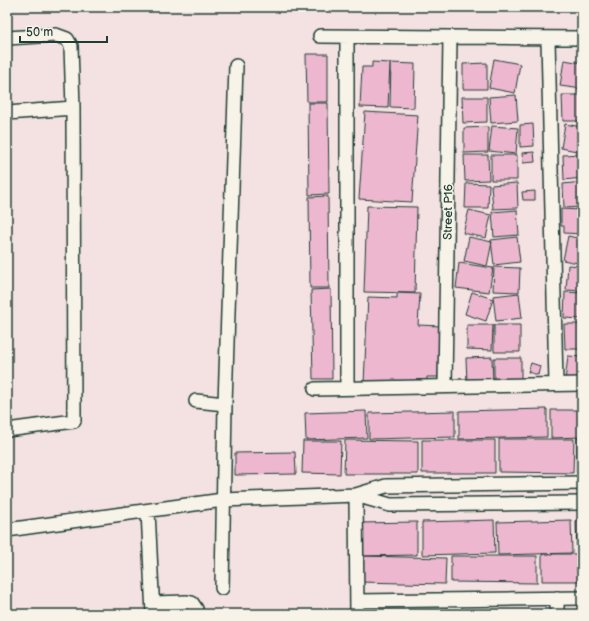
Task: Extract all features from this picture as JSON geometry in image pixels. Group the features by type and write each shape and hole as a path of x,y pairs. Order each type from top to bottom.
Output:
{"street":[{"path":"7,38 56,35 67,39 71,46 73,108 74,421 7,430"},
{"path":"320,36 548,39 582,38"},
{"path":"346,388 347,37"},
{"name":"Street P16","path":"445,386 450,38"},
{"path":"548,39 556,384"},
{"path":"222,588 225,404 236,66"},
{"path":"7,113 73,108"},
{"path":"315,389 582,384"},
{"path":"196,401 225,404"},
{"path":"560,483 561,503"},
{"path":"7,530 148,512 223,500 356,495 386,486 582,483"},
{"path":"429,485 430,505"},
{"path":"356,495 390,506 582,503"},
{"path":"356,495 357,608 454,600 582,598"},
{"path":"148,512 153,609 187,602 192,604 196,609 196,614"},
{"path":"557,598 557,614"},
{"path":"454,600 455,614"}],"building":[{"path":"306,54 328,54 328,102 307,102"},
{"path":"494,59 520,64 515,93 489,88"},
{"path":"564,60 582,63 582,89 560,86"},
{"path":"372,62 390,63 388,108 360,107 362,67 372,67"},
{"path":"391,63 415,64 414,108 390,107"},
{"path":"487,63 487,89 463,89 463,64"},
{"path":"516,95 518,121 491,123 489,97"},
{"path":"562,95 582,95 582,121 563,121"},
{"path":"462,97 487,97 487,122 463,123"},
{"path":"308,103 328,103 329,194 309,195"},
{"path":"365,112 418,115 412,202 359,199"},
{"path":"533,124 534,146 520,147 520,125"},
{"path":"565,124 582,127 582,152 561,148"},
{"path":"492,126 518,128 516,154 489,151"},
{"path":"488,127 488,152 464,153 464,128"},
{"path":"534,152 535,162 523,163 522,153"},
{"path":"582,154 582,178 564,180 563,155"},
{"path":"464,155 488,155 489,180 465,181"},
{"path":"491,155 517,155 517,180 491,180"},
{"path":"582,182 582,207 564,208 563,184"},
{"path":"466,183 489,184 488,208 465,208"},
{"path":"517,183 518,208 493,209 491,185"},
{"path":"535,191 535,200 523,200 522,192"},
{"path":"328,196 329,288 310,288 309,197"},
{"path":"367,206 417,207 415,293 364,292"},
{"path":"561,209 582,210 582,234 564,233 564,226 561,226"},
{"path":"469,210 491,215 486,238 463,233"},
{"path":"517,210 519,235 494,237 492,212"},
{"path":"568,236 582,239 582,264 563,260"},
{"path":"469,237 492,242 487,266 464,261"},
{"path":"517,237 520,262 494,265 491,240"},
{"path":"459,263 493,268 489,292 456,288"},
{"path":"568,265 582,266 582,291 566,290"},
{"path":"494,267 520,268 519,292 493,291"},
{"path":"331,289 332,379 313,379 311,290"},
{"path":"472,292 493,299 486,321 465,314"},
{"path":"565,292 582,293 582,319 564,318"},
{"path":"397,293 420,294 418,325 440,326 438,377 427,377 427,385 364,383 368,297 397,298"},
{"path":"519,293 522,318 496,321 493,296"},
{"path":"564,324 582,324 582,349 565,349"},
{"path":"467,325 493,325 492,350 467,349"},
{"path":"494,325 520,325 520,352 494,352"},
{"path":"568,356 582,357 582,382 565,381"},
{"path":"492,357 493,382 467,383 466,358"},
{"path":"494,358 521,358 521,383 494,383"},
{"path":"531,363 540,366 538,375 528,372"},
{"path":"547,409 547,437 459,439 459,411"},
{"path":"551,410 582,410 582,437 551,438"},
{"path":"366,411 367,438 306,440 305,413"},
{"path":"455,411 455,437 369,439 369,413"},
{"path":"577,438 582,438 582,472 577,472"},
{"path":"499,439 574,439 573,473 499,472"},
{"path":"345,440 418,441 418,474 344,474"},
{"path":"422,440 495,440 495,473 422,473"},
{"path":"303,441 341,441 340,474 302,473"},
{"path":"295,452 296,474 235,475 235,453"},
{"path":"494,520 495,553 422,555 422,522"},
{"path":"571,520 572,553 498,555 497,522"},
{"path":"576,520 582,520 582,552 577,552"},
{"path":"417,522 417,555 359,556 359,523"},
{"path":"542,554 582,554 582,581 542,581"},
{"path":"361,556 446,558 445,584 360,582"},
{"path":"451,556 537,556 537,583 451,582"}]}
